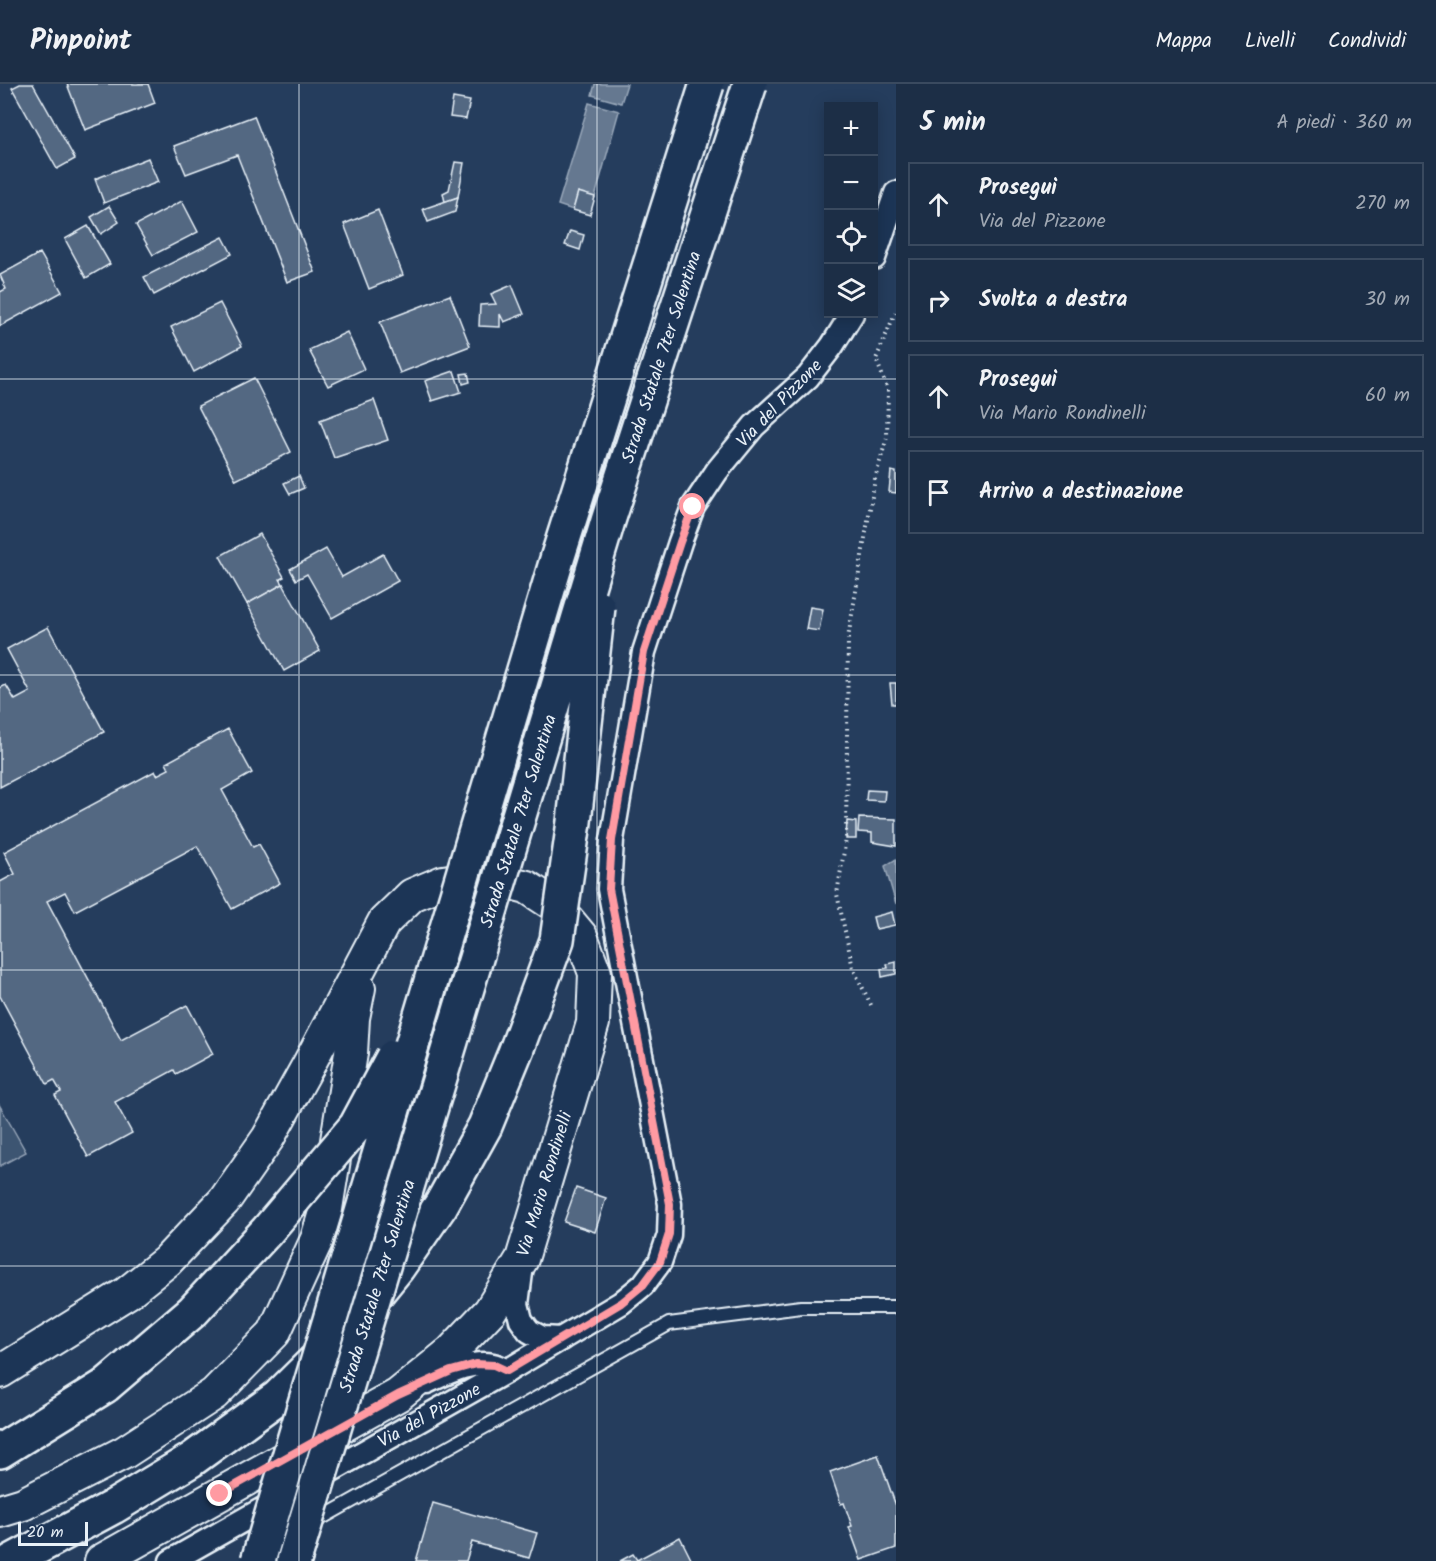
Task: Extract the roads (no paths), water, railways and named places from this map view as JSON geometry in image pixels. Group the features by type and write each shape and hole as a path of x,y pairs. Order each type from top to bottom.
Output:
{"highway":[{"name":"Strada Statale 7ter Salentina","path":"278,1551 426,994 558,556 707,84"},
{"name":"Strada Statale 7ter Salentina","path":"278,1551 750,84"},
{"path":"12,1561 113,1507 191,1460 278,1397 350,1326 398,1267 441,1205 485,1126 557,940 574,822 608,521"},
{"path":"0,1451 105,1386 193,1311 267,1231 356,1126 391,1062 414,1010 426,994"}],"main road":[{"name":"Via Mario Rondinelli","path":"0,1372 127,1293 167,1261 224,1201 268,1138 384,922 412,895 443,882 483,876 527,887 556,906 580,936 595,973 593,1023 522,1259 490,1311 451,1352 398,1395 127,1551 101,1561"},
{"path":"0,1511 23,1504 125,1452 214,1394 274,1334 317,1239 326,1209 351,1053 353,1018 366,955"}],"street":[{"path":"878,244 896,193"},
{"name":"Via del Pizzone","path":"171,1561 507,1371 621,1303 643,1285 660,1262 669,1234 670,1204 609,889 612,840 644,652 693,507 717,471 754,426 808,377 850,318"},
{"path":"522,1259 517,1304 521,1320 529,1331 542,1338 561,1339"},
{"path":"398,1395 451,1371 476,1364 494,1365 507,1371"}],"lane":[{"path":"244,1561 278,1551 669,1324 801,1307 896,1307"}]}
